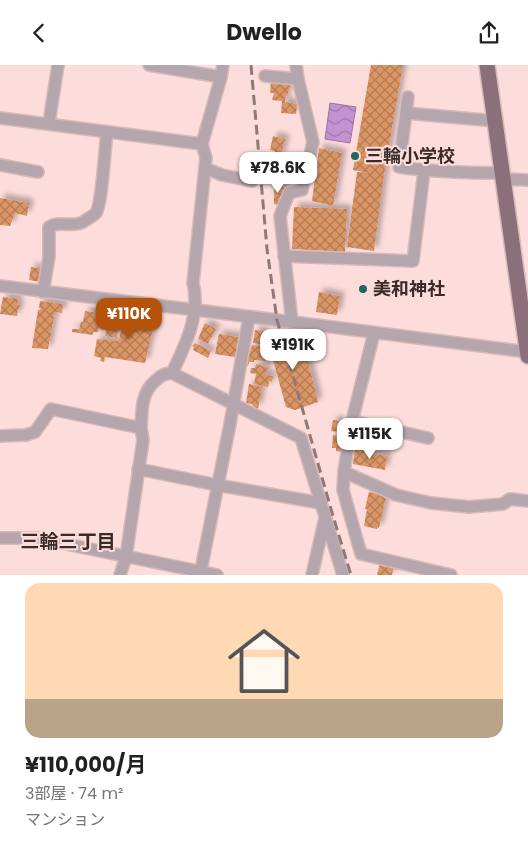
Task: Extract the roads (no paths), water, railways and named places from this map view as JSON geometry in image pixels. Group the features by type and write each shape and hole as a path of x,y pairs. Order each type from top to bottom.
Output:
{"main road":[{"path":"487,65 528,354"}],"street":[{"path":"49,123 58,65"},
{"path":"149,65 221,77"},
{"path":"172,373 192,324 195,291 193,283 206,158 202,144 223,65"},
{"path":"292,322 280,216 289,193 302,190 313,142 296,65"},
{"path":"266,76 298,79"},
{"path":"408,97 400,167 424,171 503,176 528,181"},
{"path":"406,113 495,121"},
{"path":"0,117 202,144"},
{"path":"43,292 49,257 49,227 53,224 75,225 96,213 101,198 107,132"},
{"path":"0,165 38,172"},
{"path":"205,168 222,175 252,181"},
{"path":"284,256 413,261 424,171"},
{"path":"0,286 292,322 528,354"},
{"path":"200,573 249,317"},
{"path":"374,333 352,421 343,490 362,554 450,575"},
{"path":"120,575 126,557 143,440 141,428 144,397 150,387 163,374 172,373 301,438 343,575"},
{"path":"0,436 26,435 35,432 51,409 141,428"},
{"path":"352,421 428,438"},
{"path":"138,469 322,503"},
{"path":"344,472 396,495 431,503 469,507 503,504 510,499 528,501"},
{"path":"312,575 326,516"},
{"path":"0,539 36,538 217,575"}],"water":[{"path":"330,103 356,107 350,143 325,139"}],"railway":[{"path":"251,65 267,249 277,320 351,575"}],"place":[{"name":"三輪小学校","path":"355,156"},
{"name":"美和神社","path":"363,289"}],"district":[{"name":"三輪三丁目","path":"68,541"}]}
